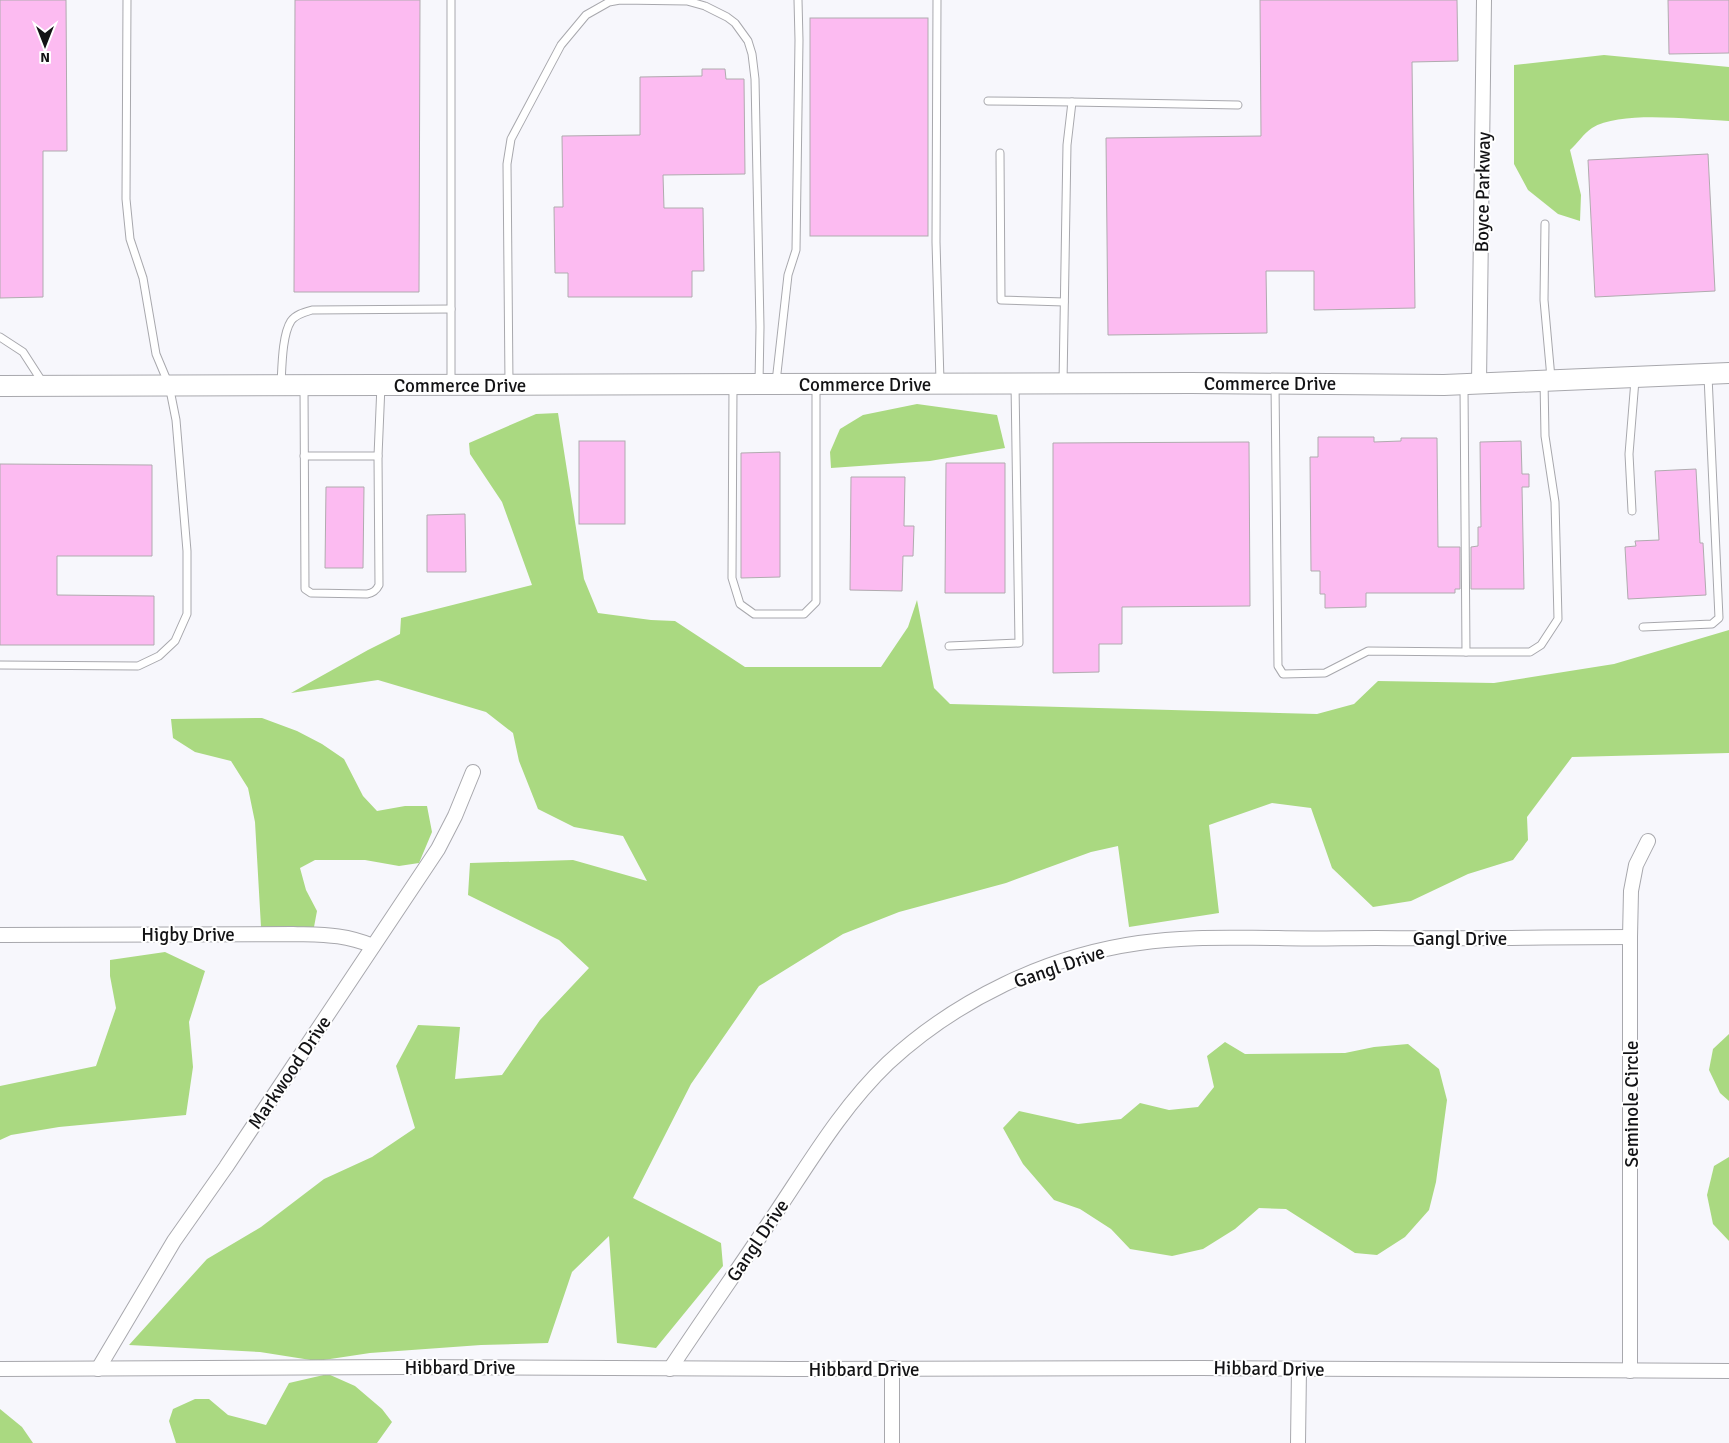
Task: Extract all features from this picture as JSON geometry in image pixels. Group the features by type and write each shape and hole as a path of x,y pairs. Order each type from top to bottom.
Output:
{"street":[{"name":"Boyce Parkway","path":"1472,384 1484,0"},
{"name":"Commerce Drive","path":"0,386 1063,383 1472,384 1729,372"},
{"name":"Markwood Drive","path":"98,1369 122,1325 174,1241 226,1167 438,849 455,816 472,772"},
{"name":"Seminole Circle","path":"1630,1370 1631,892 1636,865 1648,841"},
{"name":"Higby Drive","path":"0,935 303,934 342,936 374,946"},
{"name":"Gangl Drive","path":"670,1369 830,1132 870,1082 888,1063 917,1038 948,1016 983,995 1016,979 1090,952 1112,947 1169,940 1239,938 1460,939 1630,936"},
{"name":"Hibbard Drive","path":"0,1368 399,1367 1729,1371"},
{"path":"892,1368 892,1443"},
{"path":"1298,1443 1299,1369"}],"lane":[{"path":"0,665 138,666 159,656 175,641 187,614 187,551 176,420 169,385 156,354 144,278 130,239 126,207 127,0"},
{"path":"451,0 451,385"},
{"path":"509,385 507,164 511,139 561,45 586,15 608,2 620,0 687,1 705,6 734,23 748,41 752,54 755,79 760,327 767,385"},
{"path":"767,385 788,275 796,250 798,0"},
{"path":"937,0 936,242 940,384"},
{"path":"988,102 1238,105"},
{"path":"1063,383 1067,145 1072,102"},
{"path":"1000,153 1001,300 1064,302"},
{"path":"1275,384 1278,666 1282,674 1324,673 1368,651 1530,652 1541,645 1558,619 1555,502 1544,436 1547,381 1544,300 1545,224"},
{"path":"280,385 288,329 292,320 299,314 312,310 451,309"},
{"path":"0,337 23,352 45,386"},
{"path":"1643,627 1712,624 1719,618 1708,374"},
{"path":"1632,511 1629,454 1634,410 1635,377"},
{"path":"949,646 1019,643 1016,384"},
{"path":"1466,652 1472,384"},
{"path":"304,385 305,589 311,593 367,594 372,594 377,590 378,585 378,456 381,385"},
{"path":"734,385 732,578 740,604 754,614 804,614 816,602 816,385"},
{"path":"304,456 378,456"}],"green space":[{"path":"1604,55 1729,67 1729,121 1658,117 1621,119 1605,122 1592,128 1570,150 1581,195 1580,221 1558,214 1528,190 1514,164 1514,65"},
{"path":"917,404 997,415 1005,448 930,461 831,468 830,452 840,429 863,415"},
{"path":"558,413 584,579 598,613 675,621 745,667 881,667 908,627 917,600 934,688 950,704 1317,714 1354,704 1378,681 1494,683 1614,664 1729,630 1729,753 1572,757 1527,817 1528,840 1513,860 1468,874 1411,901 1373,907 1332,868 1311,808 1272,803 1209,825 1219,913 1129,927 1118,846 1091,852 1006,883 899,912 843,934 759,986 691,1084 633,1198 721,1243 723,1266 656,1348 617,1343 609,1236 572,1272 548,1343 481,1345 370,1353 317,1361 260,1352 129,1345 207,1259 261,1227 324,1179 372,1157 415,1128 396,1066 418,1025 460,1027 455,1079 502,1075 540,1020 589,968 559,940 468,895 470,863 573,860 647,881 623,836 574,827 538,809 519,761 513,733 486,712 378,680 291,693 400,634 401,618 532,585 502,502 470,454 469,443 536,414"},
{"path":"262,718 297,731 322,744 344,759 363,796 377,811 405,806 427,806 432,832 419,863 399,866 365,860 315,860 300,868 306,890 317,911 314,927 261,927 255,822 248,788 231,761 195,752 173,738 171,719"},
{"path":"165,952 205,971 189,1022 193,1067 186,1115 59,1127 11,1135 0,1140 0,1086 96,1066 116,1008 110,976 110,960"},
{"path":"1729,1034 1729,1101 1720,1093 1709,1070 1713,1049"},
{"path":"1225,1042 1245,1054 1345,1053 1374,1047 1408,1044 1439,1069 1447,1100 1436,1182 1429,1210 1405,1237 1377,1255 1355,1253 1286,1209 1259,1208 1235,1229 1203,1249 1172,1256 1130,1249 1111,1229 1080,1209 1054,1200 1023,1164 1003,1128 1019,1111 1078,1124 1121,1119 1140,1103 1169,1110 1198,1107 1214,1087 1207,1056"},
{"path":"1729,1157 1729,1241 1713,1224 1707,1195 1714,1166"},
{"path":"328,1374 355,1386 382,1409 392,1422 377,1443 176,1443 169,1421 173,1409 195,1399 209,1399 228,1415 266,1425 289,1383"},
{"path":"0,1409 22,1427 33,1443 0,1443"}],"building":[{"path":"0,0 66,0 67,151 43,151 43,297 0,298"},
{"path":"295,0 420,0 419,292 294,292"},
{"path":"1260,0 1457,0 1458,61 1412,62 1415,308 1314,310 1314,271 1266,271 1267,333 1108,335 1106,138 1261,136"},
{"path":"1668,0 1729,0 1729,53 1669,54"},
{"path":"810,18 928,18 928,236 810,236"},
{"path":"702,69 725,69 726,79 744,79 745,174 663,175 664,208 703,208 704,271 692,271 692,297 568,297 568,273 555,273 554,207 563,207 562,136 640,135 640,77 702,76"},
{"path":"1708,154 1715,291 1595,297 1588,160"},
{"path":"1318,437 1374,437 1374,442 1401,441 1401,438 1437,438 1438,547 1460,547 1460,589 1455,589 1455,593 1366,593 1366,607 1325,608 1325,594 1320,594 1320,571 1311,571 1310,457 1318,457"},
{"path":"579,441 625,441 625,524 579,524"},
{"path":"1521,441 1522,474 1529,474 1529,487 1522,487 1524,589 1471,589 1471,547 1478,546 1478,527 1481,527 1480,442"},
{"path":"1249,442 1250,606 1122,607 1122,644 1099,644 1099,672 1053,673 1053,443"},
{"path":"780,452 780,577 741,578 741,453"},
{"path":"946,463 1005,463 1005,593 945,593"},
{"path":"0,464 152,465 152,556 57,556 57,595 154,596 154,645 0,645"},
{"path":"1696,469 1700,543 1703,543 1706,595 1628,599 1625,547 1636,546 1635,541 1659,540 1655,471"},
{"path":"851,477 905,477 904,526 914,526 913,556 903,556 902,591 850,590"},
{"path":"326,487 364,487 363,568 325,568"},
{"path":"465,514 466,572 427,572 427,515"}]}
